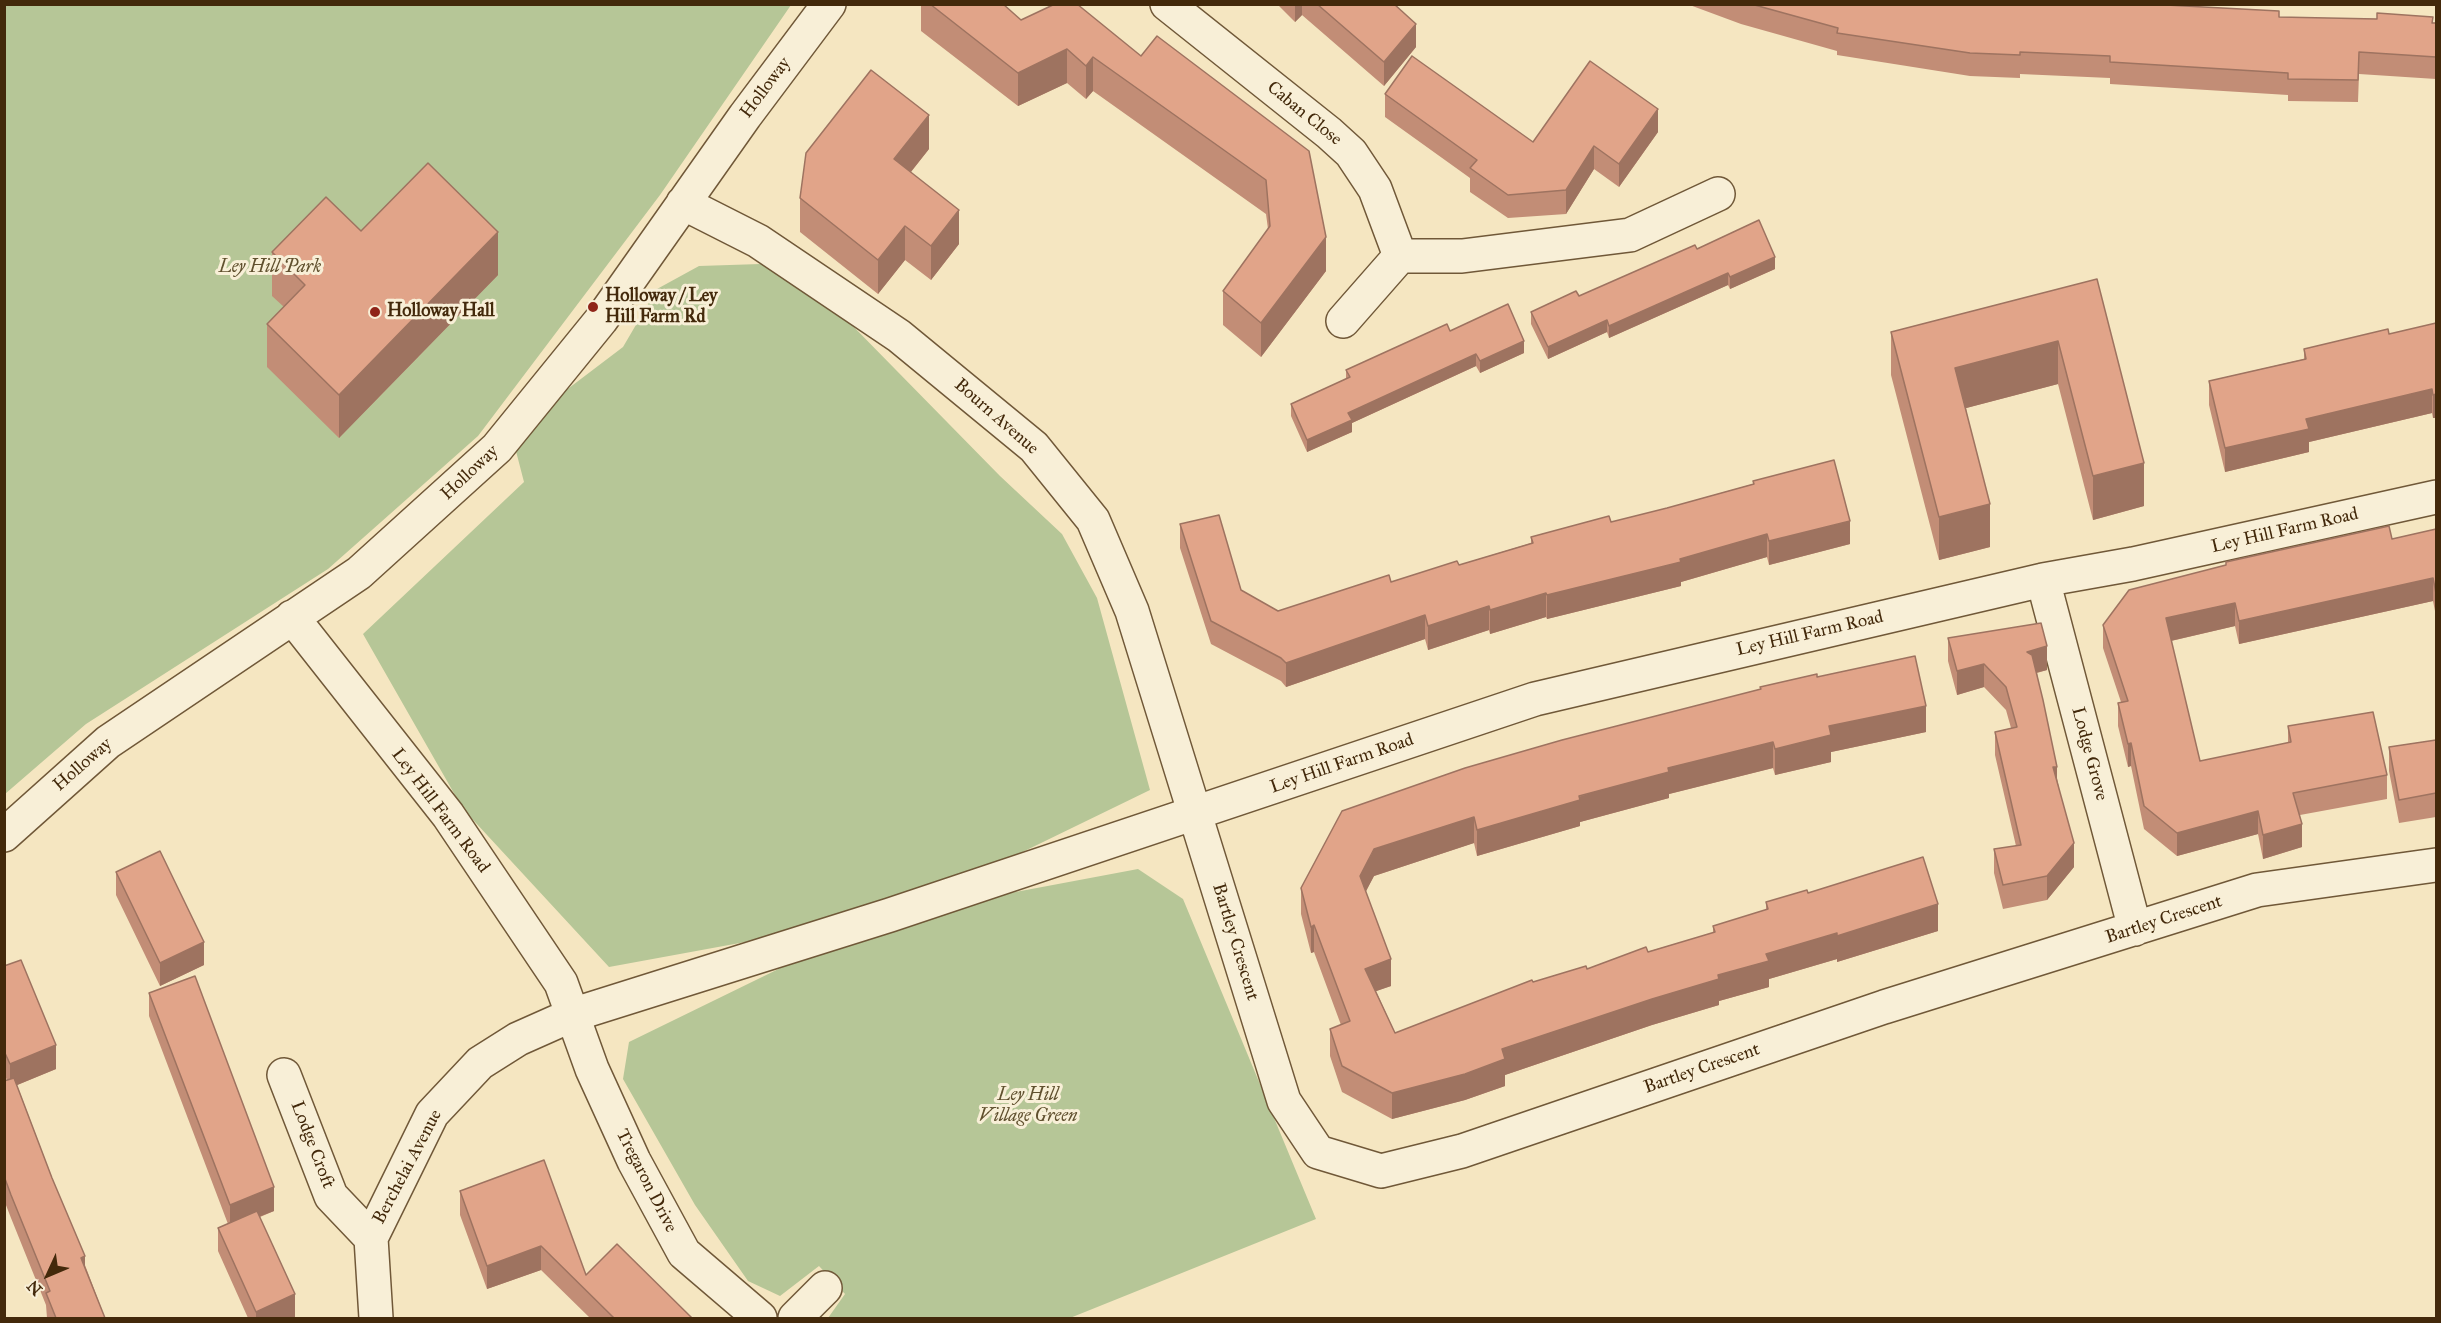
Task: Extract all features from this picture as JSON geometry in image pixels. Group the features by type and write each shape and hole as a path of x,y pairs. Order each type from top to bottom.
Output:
{"street":[{"name":"Holloway","path":"4,835 108,742 359,573 498,448 601,320 745,116 829,4"},
{"name":"Caban Close","path":"1167,4 1351,153 1375,189 1400,256"},
{"path":"1343,321 1400,256 1462,256 1630,235 1718,194"},
{"name":"Bourn Avenue","path":"683,203 758,241 900,336 1034,447 1093,520 1132,611 1195,814"},
{"name":"Ley Hill Farm Road","path":"292,617 448,815 561,983 572,1015 890,915 1535,699 2043,580 2133,564 2436,497"},
{"name":"Lodge Grove","path":"2043,580 2136,929"},
{"name":"Bartley Crescent","path":"1195,814 1284,1101 1318,1152 1381,1171 1462,1151 1884,1007 2257,890 2436,865"},
{"name":"Berchelai Avenue","path":"376,1318 371,1238 432,1114 480,1063 518,1039 572,1015"},
{"name":"Tregaron Drive","path":"572,1015 592,1069 634,1161 684,1253 760,1318"},
{"name":"Lodge Croft","path":"284,1075 331,1196 371,1238"},
{"path":"795,1318 825,1288"}],"green space":[{"name":"Ley Hill Park","path":"5,5 791,5 660,195 478,436 328,569 86,724 5,794"},
{"name":"Ley Hill Village Green","path":"791,263 1000,476 1062,534 1097,598 1150,790 893,915 1138,869 1183,899 1316,1219 1070,1318 828,1318 845,1294 819,1266 780,1296 748,1281 695,1205 623,1079 629,1042 887,916 609,967 463,809 363,634 524,482 511,432 623,347 657,289 699,266"}],"building":[{"path":"930,4 1003,4 1021,20 1055,4 1077,4 1141,56 1157,36 1309,151 1326,237 1261,323 1223,291 1270,226 1266,180 1093,57 1086,66 1067,49 1018,73"},
{"path":"1317,4 1394,4 1416,24 1384,62"},
{"path":"1751,4 2147,4 2279,11 2279,17 2377,19 2377,13 2433,17 2432,23 2436,23 2436,57 2359,52 2358,80 2288,79 2288,73 2110,62 2110,56 2020,52 2020,55 1970,53 1837,33 1838,28"},
{"path":"1412,56 1533,142 1590,61 1658,109 1619,164 1594,146 1566,190 1508,195 1470,168 1477,160 1385,94"},
{"path":"871,70 929,115 894,159 959,210 931,246 905,226 878,260 800,198 806,153"},
{"name":"Holloway Hall","path":"428,163 498,232 339,395 267,324 305,285 272,252 326,197 361,231"},
{"path":"1759,220 1775,257 1730,277 1728,273 1609,326 1607,320 1548,347 1531,312 1576,291 1579,296 1695,245 1697,249"},
{"path":"2097,279 2144,463 2093,476 2058,341 1955,368 1990,504 1939,517 1891,332"},
{"path":"1508,304 1524,341 1480,361 1476,354 1348,413 1352,420 1307,440 1291,404 1350,377 1346,370 1447,324 1450,331"},
{"path":"2436,323 2436,394 2433,395 2432,389 2306,419 2309,429 2225,448 2209,381 2306,359 2304,349 2388,329 2389,334"},
{"path":"1834,460 1850,521 1769,541 1767,534 1680,559 1681,562 1547,595 1546,593 1490,610 1489,606 1428,626 1425,615 1286,663 1281,658 1211,621 1180,524 1219,515 1241,590 1278,611 1389,575 1391,582 1457,561 1459,565 1533,543 1531,537 1609,516 1611,522 1667,508 1754,484 1753,481"},
{"path":"2389,526 2392,539 2436,529 2436,593 2433,578 2239,621 2235,603 2166,618 2200,761 2291,742 2288,726 2373,712 2387,775 2293,793 2302,824 2263,835 2258,811 2177,833 2144,806 2131,743 2128,744 2118,703 2128,701 2103,625 2129,590 2226,565 2226,562"},
{"path":"2041,623 2047,646 2027,652 2032,655 2057,767 2053,767 2074,843 2047,876 2003,885 1994,849 2021,845 1995,732 2017,727 2006,687 1984,664 1957,671 1948,638"},
{"path":"1915,656 1926,706 1829,726 1831,735 1775,749 1773,742 1668,768 1669,772 1579,796 1580,800 1477,830 1474,817 1374,849 1360,876 1391,959 1365,969 1395,1033 1532,980 1533,982 1586,966 1587,969 1646,947 1648,952 1715,932 1713,926 1768,909 1766,902 1807,890 1808,893 1923,857 1938,904 1837,936 1837,933 1766,954 1769,961 1718,975 1719,979 1502,1049 1505,1059 1465,1074 1392,1093 1342,1066 1330,1029 1350,1021 1314,925 1311,927 1301,888 1342,811 1465,768 1562,740 1761,689 1760,687"},
{"path":"2436,740 2436,793 2399,800 2389,747"},
{"path":"160,851 204,942 160,963 116,872"},
{"path":"21,960 56,1045 10,1064 4,1051 4,966"},
{"path":"195,976 274,1187 230,1205 149,993"},
{"path":"14,1078 85,1256 81,1258 105,1318 56,1318 46,1293 50,1291 4,1176 4,1081"},
{"path":"544,1160 586,1275 617,1244 692,1318 614,1318 541,1246 487,1266 460,1191"},
{"path":"257,1211 295,1294 256,1312 218,1228"}],"place":[{"name":"Holloway / Ley Hill Farm Rd","path":"593,307"},
{"name":"Holloway Hall","path":"375,312"}]}
